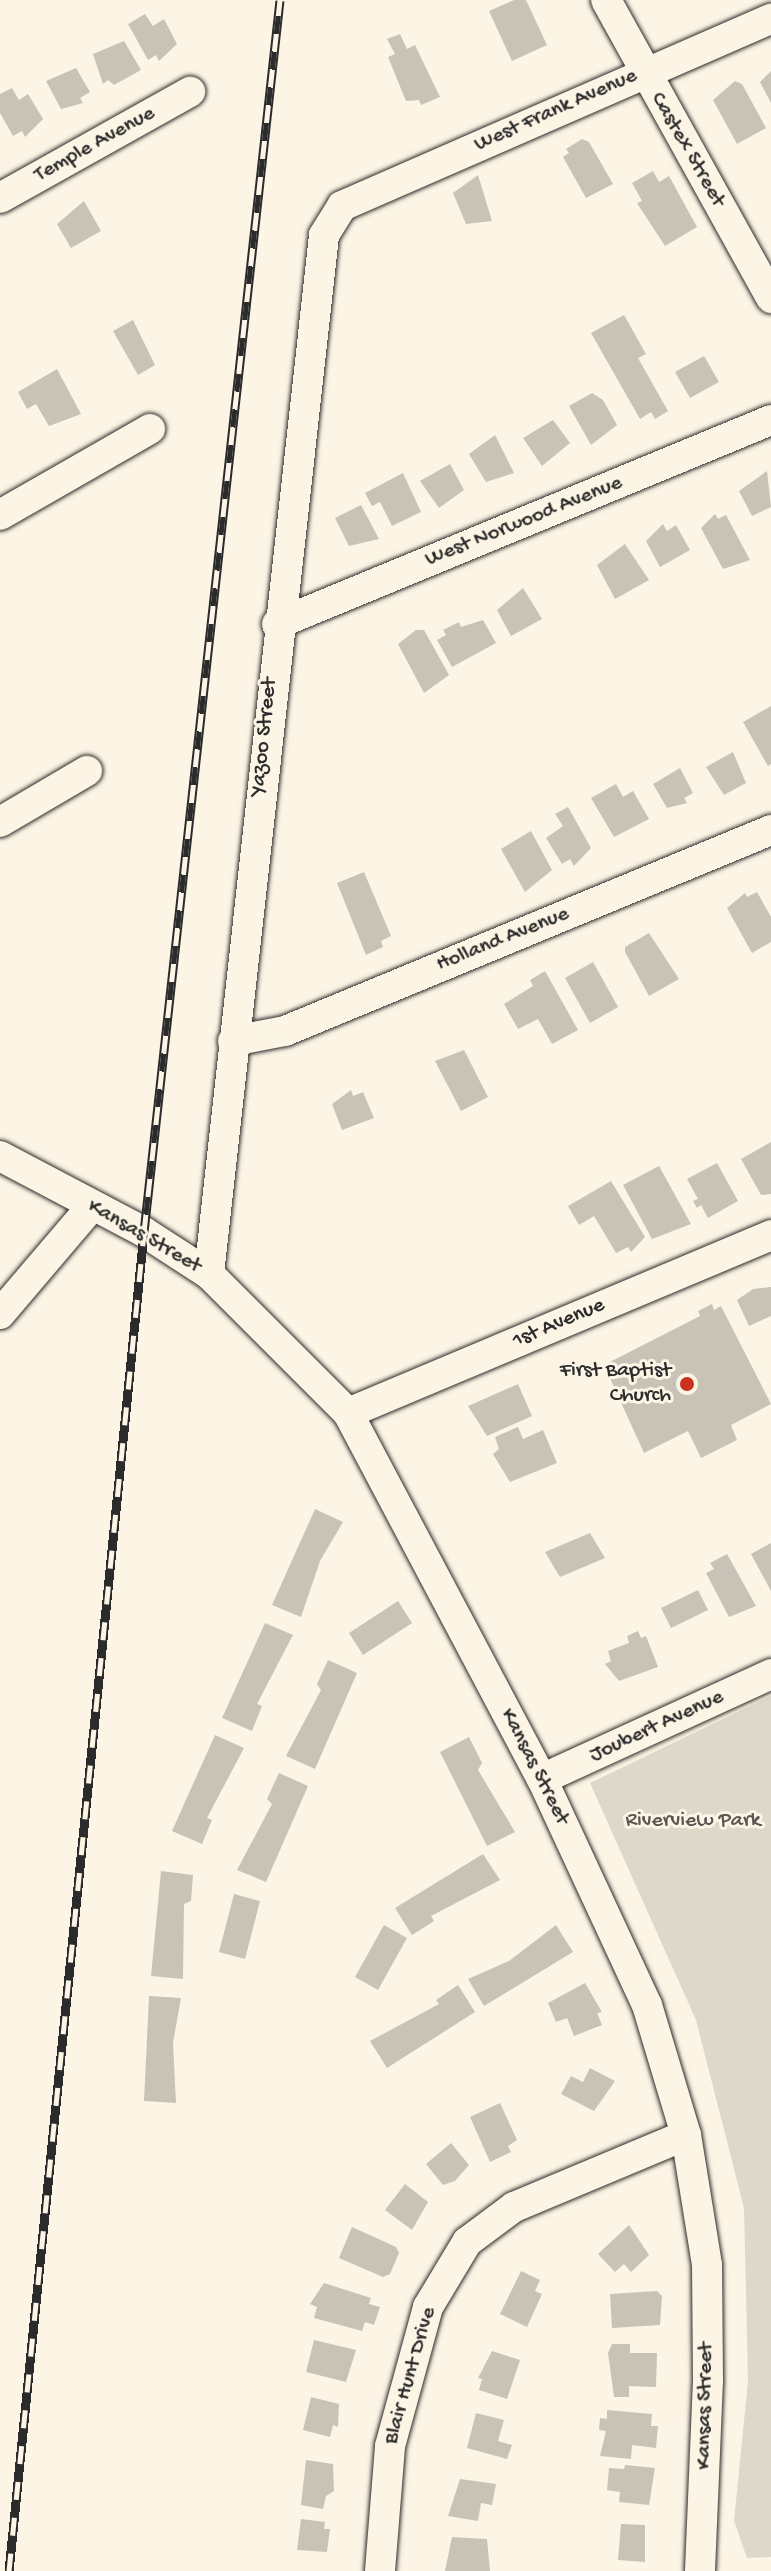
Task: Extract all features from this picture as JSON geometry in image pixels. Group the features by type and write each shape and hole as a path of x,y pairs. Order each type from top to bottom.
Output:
{"street":[{"name":"Castex Street","path":"606,0 643,73 771,298"},
{"name":"West Frank Avenue","path":"342,206 771,19"},
{"name":"Temple Avenue","path":"0,198 190,92"},
{"name":"Yazoo Street","path":"209,1274 277,624 324,235 342,206"},
{"name":"West Norwood Avenue","path":"277,624 771,420"},
{"path":"0,515 150,429"},
{"path":"0,822 87,771"},
{"name":"Holland Avenue","path":"233,1041 285,1031 771,830"},
{"name":"Kansas Street","path":"0,1156 91,1207 144,1232 209,1274 348,1413 542,1779 647,2005 686,2135 707,2265 708,2380 700,2571"},
{"path":"0,1314 91,1207"},
{"name":"1st Avenue","path":"348,1413 771,1235"},
{"name":"Joubert Avenue","path":"542,1779 771,1674"},
{"name":"Blair Hunt Drive","path":"380,2571 390,2446 428,2307 467,2242 514,2207 686,2135"}],"green space":[{"name":"Riverview Park","path":"771,1696 771,2557 747,2558 734,2521 748,2381 744,2208 696,2020 590,1783"}],"building":[{"path":"514,0 526,0 547,45 512,61 489,11"},
{"path":"145,14 153,26 164,19 177,44 159,61 156,55 148,60 128,24"},
{"path":"400,34 407,49 415,45 440,97 421,105 419,100 406,101 388,57 395,54 387,39"},
{"path":"124,41 141,70 114,85 108,80 103,84 93,54"},
{"path":"76,68 90,92 80,98 83,103 61,109 46,81"},
{"path":"771,71 771,103 760,82"},
{"path":"735,81 742,84 766,128 737,144 713,100"},
{"path":"12,88 19,100 28,94 43,119 25,137 22,131 13,136 0,113 0,94"},
{"path":"582,139 589,142 613,184 586,198 563,157 569,153 566,149"},
{"path":"653,171 659,182 669,176 697,227 665,246 637,203 642,201 632,183"},
{"path":"478,175 492,221 466,224 453,193"},
{"path":"84,201 101,231 71,248 57,224"},
{"path":"624,315 646,354 638,358 668,411 655,419 651,412 640,419 591,333"},
{"path":"133,320 155,365 138,375 113,331"},
{"path":"704,356 719,382 690,398 675,372"},
{"path":"57,369 81,414 49,426 36,404 27,409 18,392"},
{"path":"592,393 603,400 617,425 591,445 569,406"},
{"path":"553,420 570,443 542,466 523,438"},
{"path":"495,435 514,473 486,482 469,454"},
{"path":"450,464 464,490 439,508 420,481"},
{"path":"767,471 771,507 752,516 739,491"},
{"path":"403,473 421,512 392,526 380,502 372,506 365,493"},
{"path":"361,505 379,539 349,546 335,518"},
{"path":"715,514 718,519 726,515 750,560 723,569 701,528"},
{"path":"663,524 667,531 676,525 690,550 660,567 646,541"},
{"path":"625,544 649,580 615,599 597,565"},
{"path":"523,588 542,619 511,636 497,610"},
{"path":"483,620 496,643 452,667 437,640 446,635 443,630 459,622 461,627"},
{"path":"416,630 424,630 449,675 424,693 398,644"},
{"path":"771,706 771,764 768,766 743,722"},
{"path":"733,752 746,783 724,795 706,767"},
{"path":"680,768 693,793 684,798 687,803 667,808 653,784"},
{"path":"616,784 623,797 633,791 649,819 614,837 591,798"},
{"path":"568,807 591,848 574,866 570,859 562,864 546,838 563,826 555,814"},
{"path":"531,831 552,870 525,892 501,849"},
{"path":"364,872 391,936 381,941 383,947 366,955 337,883"},
{"path":"757,892 771,917 771,942 752,953 727,908 745,893 747,897"},
{"path":"649,933 679,979 649,996 625,947"},
{"path":"593,962 618,1007 590,1023 565,978"},
{"path":"545,971 578,1030 552,1044 538,1019 518,1029 504,1004 533,986 530,980"},
{"path":"464,1050 488,1097 461,1111 435,1061"},
{"path":"351,1090 353,1096 363,1092 374,1118 342,1130 332,1104"},
{"path":"771,1142 771,1194 761,1195 741,1159"},
{"path":"717,1163 738,1201 708,1218 701,1205 697,1208 693,1201 698,1199 687,1179"},
{"path":"659,1166 691,1224 652,1239 623,1185"},
{"path":"611,1181 645,1237 631,1252 628,1247 616,1253 594,1216 579,1225 568,1206"},
{"path":"771,1287 771,1316 749,1326 737,1300 753,1289"},
{"name":"First Baptist Church","path":"712,1304 714,1310 721,1306 771,1404 731,1425 737,1440 701,1458 688,1431 644,1453 604,1365 700,1316 698,1311"},
{"path":"518,1384 532,1416 487,1436 468,1406"},
{"path":"518,1427 523,1439 543,1430 557,1463 510,1482 493,1454 499,1449 495,1437"},
{"path":"315,1509 343,1522 320,1561 301,1617 272,1605"},
{"path":"590,1533 605,1558 560,1577 545,1552"},
{"path":"771,1543 771,1591 751,1554"},
{"path":"727,1554 756,1606 729,1617 706,1573 714,1569 710,1563"},
{"path":"698,1590 708,1610 671,1628 661,1608"},
{"path":"398,1601 412,1623 363,1655 349,1633"},
{"path":"265,1623 293,1635 257,1704 262,1706 252,1731 222,1718"},
{"path":"638,1631 641,1638 646,1636 658,1667 619,1681 605,1664 611,1661 608,1651 629,1643 627,1636"},
{"path":"328,1660 357,1673 315,1769 286,1756 321,1690 317,1684"},
{"path":"215,1735 244,1748 207,1818 212,1820 202,1844 172,1831"},
{"path":"469,1737 482,1763 478,1770 515,1832 487,1846 440,1752"},
{"path":"279,1773 308,1786 266,1882 237,1870 272,1804 267,1799"},
{"path":"483,1854 500,1880 431,1916 434,1921 412,1935 395,1908"},
{"path":"161,1871 193,1875 191,1901 184,1904 183,1979 151,1976"},
{"path":"234,1894 260,1901 245,1959 219,1952"},
{"path":"384,1925 407,1938 378,1990 355,1977"},
{"path":"556,1925 573,1952 484,2006 468,1979 509,1961"},
{"path":"585,1983 602,2012 597,2013 602,2025 574,2036 567,2018 556,2022 548,2003"},
{"path":"458,1985 475,2012 387,2068 370,2041 439,2004 436,2000"},
{"path":"149,1996 181,1998 173,2043 176,2103 144,2101"},
{"path":"590,2068 615,2081 594,2111 561,2094 571,2076 583,2082"},
{"path":"500,2103 517,2140 508,2146 511,2152 490,2162 470,2117"},
{"path":"451,2143 469,2165 455,2181 443,2185 426,2164"},
{"path":"405,2184 428,2202 412,2230 385,2210"},
{"path":"629,2225 649,2255 631,2272 624,2264 615,2272 598,2254"},
{"path":"352,2227 396,2247 399,2253 390,2274 383,2277 339,2258"},
{"path":"521,2271 540,2280 535,2291 542,2294 527,2327 500,2314"},
{"path":"324,2283 371,2298 369,2304 380,2307 374,2325 365,2322 362,2331 314,2318 317,2307 310,2304"},
{"path":"657,2291 662,2296 660,2325 612,2328 610,2294"},
{"path":"314,2340 356,2350 346,2382 306,2372"},
{"path":"612,2344 630,2344 630,2353 657,2353 656,2387 629,2386 629,2397 614,2397 608,2353"},
{"path":"492,2351 520,2360 507,2399 479,2390 482,2379 478,2378"},
{"path":"311,2397 339,2404 338,2427 333,2425 330,2437 303,2430"},
{"path":"607,2410 652,2414 651,2426 658,2426 656,2448 632,2445 631,2459 600,2456 606,2431 599,2430 600,2418 607,2419"},
{"path":"476,2413 504,2420 498,2441 512,2445 507,2459 467,2448"},
{"path":"306,2460 333,2464 334,2491 326,2496 323,2509 301,2505"},
{"path":"625,2465 655,2468 649,2505 619,2502 620,2492 607,2490 609,2468 624,2469"},
{"path":"460,2479 496,2484 492,2505 481,2503 478,2521 448,2516"},
{"path":"301,2519 325,2522 324,2529 330,2529 327,2552 297,2550"},
{"path":"621,2524 645,2525 645,2562 618,2560"},
{"path":"452,2537 487,2539 490,2571 445,2571"}],"railway":[{"path":"9,2571 144,1232 280,0"}],"place":[{"name":"First Baptist Church","path":"687,1384"}]}
